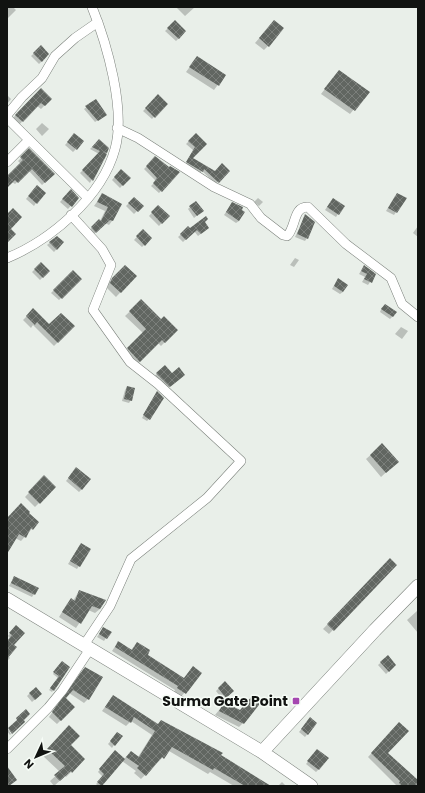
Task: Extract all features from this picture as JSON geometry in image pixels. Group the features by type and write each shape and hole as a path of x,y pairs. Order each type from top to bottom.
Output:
{"highway":[{"path":"262,752 375,630 418,586"},
{"path":"7,599 262,752 311,786"}],"street":[{"path":"7,258 38,243 71,215 88,198 110,163 115,148 118,118 114,81 98,22 92,7"},
{"path":"88,198 28,141 7,117 22,97 42,78 55,56 75,38 98,22"},
{"path":"117,128 138,138 214,187 250,204 261,218 283,235 287,236 291,232 298,211 304,207 308,207 346,244 391,278 402,304 418,317"},
{"path":"7,162 28,141"},
{"path":"7,749 48,708 62,690 110,606 131,559 207,498 241,461 158,384 130,362 93,310 111,265 102,249 71,215"}],"building":[{"path":"175,20 186,31 179,39 167,28"},
{"path":"274,20 284,28 269,47 259,38"},
{"path":"41,45 49,54 42,62 33,53"},
{"path":"197,56 226,75 219,86 189,67"},
{"path":"339,70 370,92 355,111 324,89"},
{"path":"41,88 52,99 45,106 41,103 23,122 15,115"},
{"path":"158,94 168,104 155,118 145,108"},
{"path":"96,99 107,115 98,121 85,106"},
{"path":"74,133 84,141 77,150 67,142"},
{"path":"196,133 207,144 193,158 215,171 222,163 230,171 219,183 204,169 203,172 186,162 195,147 188,141"},
{"path":"99,139 109,148 107,153 104,152 107,154 93,181 82,170 100,151 92,147"},
{"path":"29,148 55,174 45,183 32,169 18,183 15,180 7,188 7,176 23,160 20,157"},
{"path":"155,156 169,167 170,166 180,172 162,192 153,183 157,178 146,166"},
{"path":"121,169 131,178 123,186 114,177"},
{"path":"37,185 46,193 37,204 28,196"},
{"path":"71,189 79,198 72,207 62,199"},
{"path":"102,193 122,204 113,221 110,220 96,233 91,227 99,219 101,221 108,207 97,202"},
{"path":"397,193 407,198 397,213 388,208"},
{"path":"134,197 144,206 138,212 128,203"},
{"path":"333,198 345,206 339,215 327,207"},
{"path":"196,201 204,211 197,216 189,206"},
{"path":"232,202 243,207 242,210 245,212 239,221 226,212"},
{"path":"158,205 170,216 162,224 151,212"},
{"path":"13,208 22,217 11,229 16,234 7,243 7,214"},
{"path":"305,214 315,222 308,239 297,234"},
{"path":"206,216 208,219 205,222 209,228 201,234 197,230 186,240 180,234 188,226 190,228"},
{"path":"143,229 152,238 145,246 136,236"},
{"path":"57,236 64,242 57,250 49,242"},
{"path":"41,262 50,271 43,278 34,269"},
{"path":"125,265 137,276 121,293 110,283 112,278"},
{"path":"364,265 376,274 372,283 364,279 367,274 361,271"},
{"path":"73,270 82,279 62,299 53,290"},
{"path":"338,278 348,285 343,292 334,286"},
{"path":"141,299 161,319 164,316 178,330 165,343 162,340 140,362 127,348 146,329 129,311"},
{"path":"385,304 397,312 393,317 381,309"},
{"path":"33,308 49,324 61,313 75,326 58,343 37,322 35,325 26,316"},
{"path":"165,365 172,373 179,367 185,375 170,387 156,373"},
{"path":"127,386 135,388 132,401 124,399"},
{"path":"157,391 164,398 150,420 143,415"},
{"path":"382,443 399,462 386,473 370,455"},
{"path":"76,467 91,479 82,490 68,478"},
{"path":"44,475 56,487 40,504 28,492"},
{"path":"21,503 39,522 33,530 31,528 26,538 19,534 7,554 7,518"},
{"path":"81,543 91,549 80,567 70,561"},
{"path":"390,558 397,565 334,631 327,624"},
{"path":"14,576 39,588 35,595 11,583"},
{"path":"79,590 106,600 100,609 92,606 81,624 62,612 71,598 75,601"},
{"path":"16,625 25,633 14,645 17,647 7,659 7,641 12,635 9,633"},
{"path":"103,627 112,632 107,639 99,634"},
{"path":"118,641 132,650 137,642 150,650 148,655 184,678 193,666 202,673 186,694 177,688 178,686 115,647"},
{"path":"388,655 396,665 389,672 380,662"},
{"path":"62,661 70,667 54,691 50,688 59,676 53,672"},
{"path":"85,667 103,677 89,700 73,690 66,698 75,707 61,721 52,712"},
{"path":"225,681 234,691 226,698 218,688"},
{"path":"36,687 42,694 35,700 29,693"},
{"path":"113,695 158,724 161,720 223,753 221,755 271,786 245,786 214,768 213,770 172,747 164,759 162,757 146,776 137,768 139,766 126,757 131,751 139,757 155,731 134,717 131,723 105,707"},
{"path":"253,695 262,701 244,724 219,711 224,702 240,710"},
{"path":"26,709 30,714 24,720 25,722 12,734 8,728"},
{"path":"310,717 317,723 308,735 301,729"},
{"path":"399,722 409,731 388,753 418,780 416,786 402,786 399,783 400,781 371,753"},
{"path":"69,725 80,736 71,745 85,759 72,773 71,771 60,781 54,775 65,766 47,749"},
{"path":"117,732 123,736 115,746 110,741"},
{"path":"317,749 329,758 319,770 307,761"},
{"path":"115,750 125,759 102,786 97,782 104,774 99,769"},
{"path":"7,766 17,780 9,786 7,786"}],"place":[{"name":"Surma Gate Point","path":"296,701"}]}
